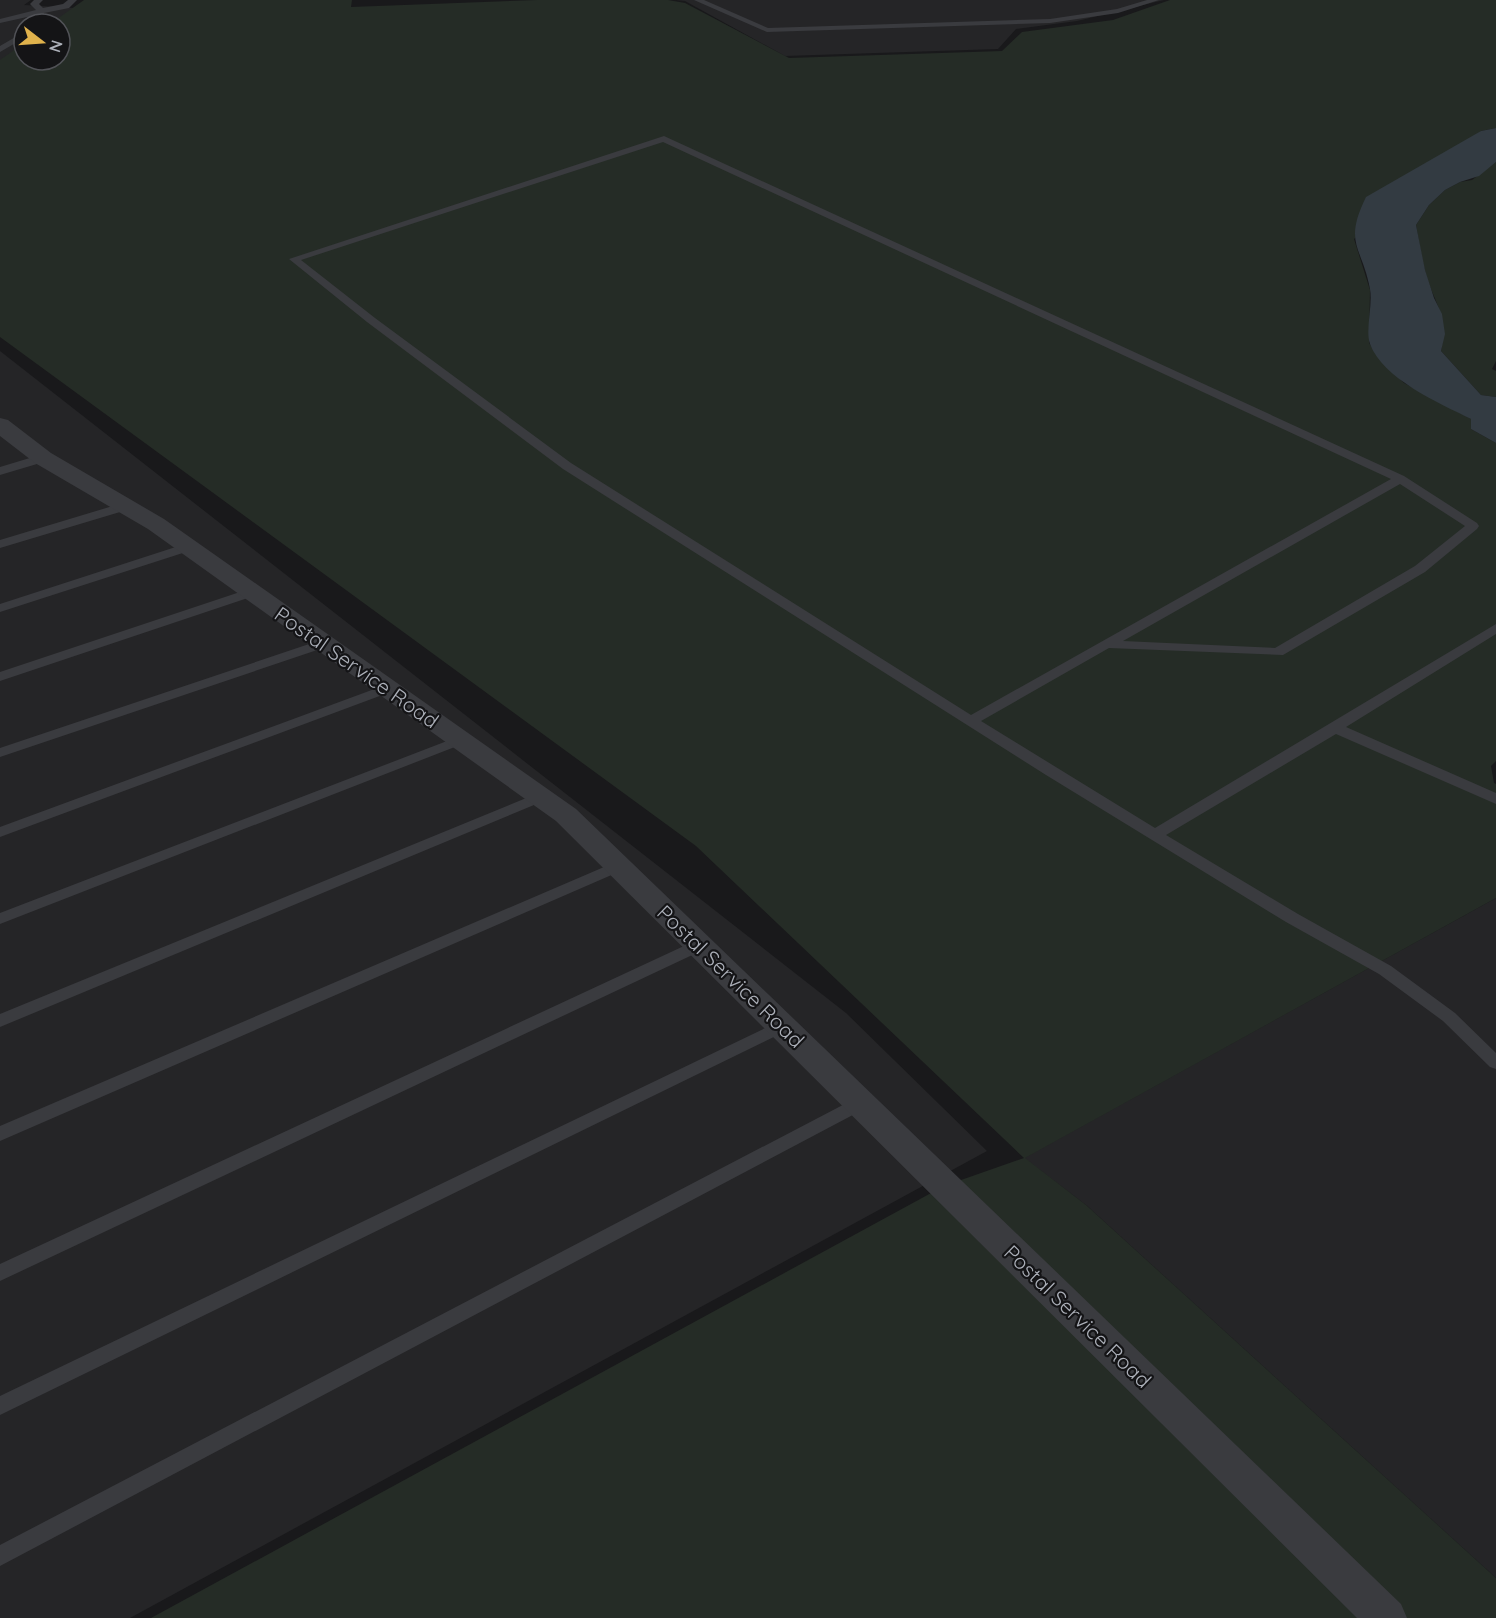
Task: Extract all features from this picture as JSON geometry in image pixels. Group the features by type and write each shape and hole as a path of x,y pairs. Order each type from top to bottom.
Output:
{"street":[{"name":"Postal Service Road","path":"0,425 43,458 126,506 188,547 567,815 1386,1618"}],"lane":[{"path":"39,0 34,4 41,11"},
{"path":"0,21 66,6 73,0"},
{"path":"698,0 767,30 1050,21 1118,11 1155,0"},
{"path":"1108,644 1278,652 1420,569 1473,526 1400,479 664,139 294,259 371,320 567,466 1155,835 1385,970 1449,1017 1496,1064"},
{"path":"0,471 43,458"},
{"path":"970,721 1400,479"},
{"path":"0,544 126,506"},
{"path":"0,608 188,547"},
{"path":"0,677 252,592"},
{"path":"1155,835 1242,781 1335,728 1496,628"},
{"path":"0,753 324,643"},
{"path":"0,832 388,688"},
{"path":"1335,728 1496,799"},
{"path":"0,919 460,740"},
{"path":"0,1022 541,797"},
{"path":"0,1134 618,866"},
{"path":"0,1273 699,945"},
{"path":"0,1406 782,1026"},
{"path":"0,1557 860,1102"}],"shaded area":[{"path":"0,0 31,0 24,5 75,8 69,12 12,12 12,52 0,61"},
{"path":"84,0 352,0 351,7 537,0 668,0 685,3 789,58 1002,51 1022,32 1113,20 1170,0 1496,0 1496,128 1481,131 1354,239 1370,290 1369,343 1382,362 1404,383 1471,419 1471,429 1496,443 1496,761 1491,766 1496,784 1496,898 1025,1158 1086,1205 1496,1578 1496,1618 151,1618 944,1186 1024,1158 696,846 0,337 0,60 12,52 12,72 72,72 72,12 67,12"},
{"path":"676,0 1164,0 1077,21 1016,29 998,49 785,56 685,1"},
{"path":"1496,128 1496,162 1479,176 1445,190 1429,205 1416,225 1425,270 1442,314 1445,334 1441,351 1481,395 1496,397 1496,443 1471,429 1471,419 1413,389 1399,379 1377,357 1369,338 1370,289 1355,235 1359,213 1366,197 1481,131"},
{"path":"1496,162 1496,361 1492,369 1496,371 1496,397 1481,395 1441,351 1442,318 1425,271 1416,225 1429,205 1445,190 1460,182 1472,180"},
{"path":"0,351 846,1013 987,1151 130,1618 0,1618"},
{"path":"1496,898 1496,1578 1086,1205 1024,1158"}]}
